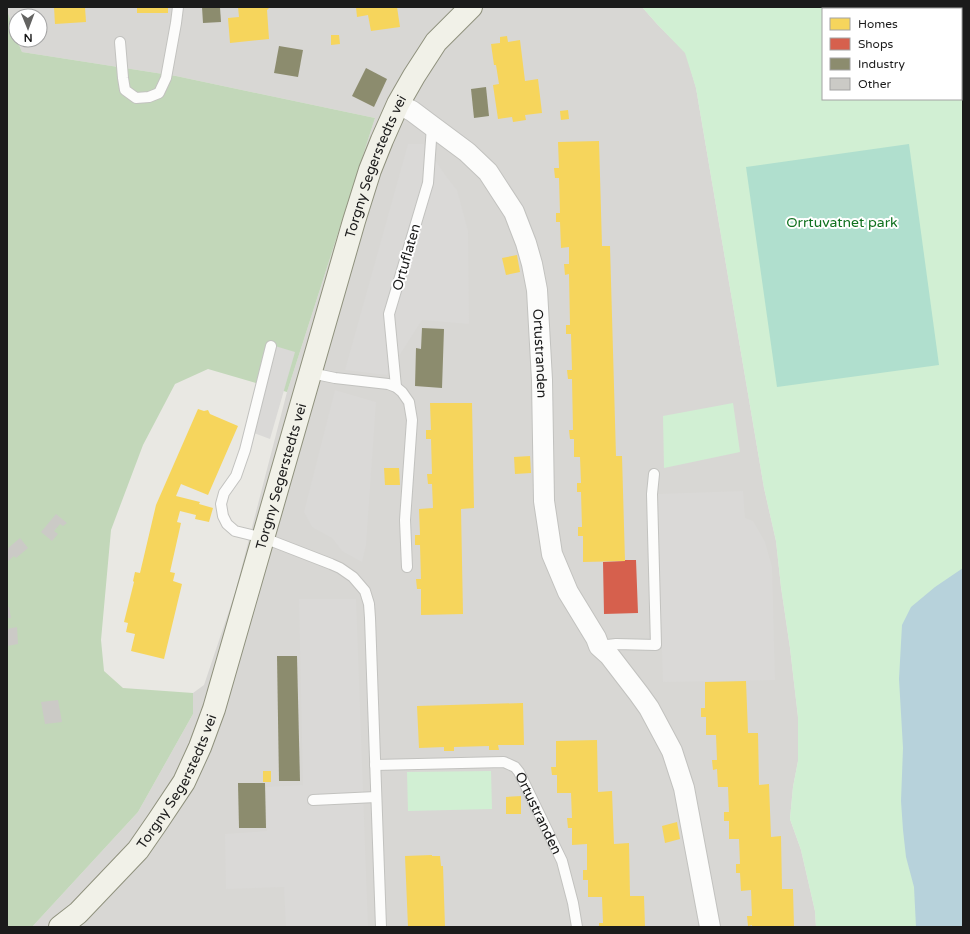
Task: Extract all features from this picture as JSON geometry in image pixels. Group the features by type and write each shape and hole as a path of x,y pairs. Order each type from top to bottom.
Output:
{"main road":[{"name":"Torgny Segerstedts vei","path":"60,927 78,913 138,850 184,782 200,747 214,709 370,170 398,104 414,76 436,42 464,10"}],"street":[{"name":"Ortustranden","path":"398,104 412,111 467,152 488,172 514,212 526,243 537,290 542,380 544,501 552,554 568,592 596,638 599,646 609,655 649,708 672,751 684,788 710,927"}],"lane":[{"path":"120,42 122,78 125,90 136,98 149,97 159,93 166,78 178,7"},
{"name":"Ortuflaten","path":"396,387 389,314 428,183 432,126"},
{"path":"271,346 245,450 236,476 224,493 221,504 223,516 227,524 236,531 264,538 340,568 353,577 366,591 370,618 381,927"},
{"path":"311,373 335,378 388,384 396,387 402,392 409,402 412,420 405,520 407,567"},
{"path":"599,646 616,644 656,644 652,494 654,474"},
{"name":"Ortustranden","path":"375,765 504,762 515,767 520,772 562,861 576,927"},
{"path":"313,800 376,797"}],"shaded area":[{"path":"7,7 642,7 686,53 696,88 764,488 776,541 798,717 798,761 793,787 790,819 801,850 815,911 816,927 32,927 138,812 193,714 193,693 204,685 235,593 287,392 375,118 176,76 22,52 20,48 48,48 48,8 8,8 8,13"},
{"path":"408,144 424,144 457,190 468,231 469,324 422,320 387,375 345,370"},
{"path":"275,346 295,352 270,439 254,433"},
{"path":"335,390 376,402 366,545 362,562 342,551 332,538 312,527 304,512"},
{"path":"743,491 745,518 753,521 765,542 772,567 775,680 663,682 657,494"},
{"path":"299,599 356,599 368,927 286,927 284,887 226,889 225,834 267,831 265,787 303,785"}],"green space":[{"name":"Orrtuvatnet park","path":"642,7 963,7 963,927 816,927 815,911 801,850 790,819 793,787 798,761 798,717 776,541 764,488 696,88 685,53"},
{"path":"7,10 8,48 20,48 22,52 176,76 375,118 287,392 208,369 175,384 143,445 111,530 101,640 104,671 123,688 193,693 193,714 138,812 32,927 7,927"},
{"path":"909,144 939,365 777,387 746,167"},
{"path":"733,403 740,452 664,468 663,416"},
{"path":"491,771 492,809 408,811 407,772"}],"water":[{"path":"963,568 963,927 916,927 914,887 906,857 901,801 903,748 899,679 902,625 911,607 935,587"}],"building: Homes":[{"path":"54,7 85,7 86,22 55,24"},
{"path":"137,7 168,7 168,13 137,13"},
{"path":"238,7 270,7 267,10 269,39 230,43 228,18 239,17"},
{"path":"356,7 397,7 400,27 371,31 368,15 357,17"},
{"path":"331,35 339,35 340,44 331,45"},
{"path":"507,36 508,42 520,40 525,81 538,79 542,113 525,115 526,120 513,122 512,117 498,119 493,85 499,84 491,44 500,43 500,37"},
{"path":"568,110 569,119 561,120 560,111"},
{"path":"599,141 602,246 610,246 616,456 622,456 625,561 583,562 583,536 578,536 578,527 582,527 581,492 577,492 577,483 581,483 580,457 574,457 574,439 570,439 569,430 573,430 572,379 568,379 567,370 572,370 571,334 566,334 566,325 570,325 569,274 565,275 564,264 569,264 569,247 561,248 560,222 556,222 556,213 560,213 559,178 555,178 554,168 559,168 558,142"},
{"path":"517,255 520,272 506,275 502,258"},
{"path":"430,403 472,403 474,508 461,509 463,614 421,615 421,589 417,589 416,579 421,579 420,545 415,545 415,535 420,535 419,509 433,508 432,484 428,484 427,474 432,474 431,439 426,439 426,430 431,430"},
{"path":"198,409 204,411 208,410 210,414 238,426 208,495 181,484 176,496 200,502 199,504 213,508 209,522 195,519 196,515 180,511 177,522 181,523 170,572 175,573 173,581 182,584 164,659 131,651 135,634 126,632 128,623 124,622 135,572 140,573 156,505"},
{"path":"530,456 531,473 515,474 514,457"},
{"path":"384,468 399,468 400,485 385,485"},
{"path":"746,681 748,733 758,733 759,785 769,784 771,837 781,836 782,889 793,889 794,927 748,926 747,916 752,916 751,890 741,891 740,873 736,873 736,864 740,864 739,839 729,839 729,821 724,821 724,812 729,812 728,787 718,787 717,769 713,770 712,760 717,760 716,735 706,735 706,717 701,717 701,708 705,708 705,682"},
{"path":"523,703 524,745 498,745 499,750 489,750 489,746 454,747 454,751 444,751 444,747 419,748 417,706"},
{"path":"597,740 598,792 612,791 614,844 629,843 630,896 644,896 645,927 599,927 599,923 603,923 602,897 588,897 588,880 583,880 583,870 587,870 587,844 572,845 572,828 568,828 567,818 572,818 571,793 557,793 557,775 552,775 551,767 556,767 556,741"},
{"path":"263,771 271,771 271,782 263,782"},
{"path":"521,796 521,814 506,814 506,797"},
{"path":"677,822 680,839 665,843 662,826"},
{"path":"405,856 440,856 441,866 443,866 445,927 408,927"}],"building: Shops":[{"path":"636,560 638,613 604,614 603,562"}],"building: Industry":[{"path":"202,7 220,7 221,22 203,23"},
{"path":"279,46 303,50 298,77 274,73"},
{"path":"366,68 387,79 374,107 352,96"},
{"path":"486,87 489,116 474,118 471,89"},
{"path":"422,328 444,329 442,388 415,386 416,348 421,349"},
{"path":"277,656 297,656 300,781 279,781"},
{"path":"238,783 265,783 266,828 239,828"}],"building: Other":[{"path":"56,514 67,523 63,526 60,524 54,531 58,534 52,541 41,532"},
{"path":"20,538 28,548 16,558 14,556 7,562 7,549"},
{"path":"7,607 9,607 11,618 7,618"},
{"path":"17,627 18,644 7,646 7,629"},
{"path":"58,700 62,722 45,724 41,702"}]}
